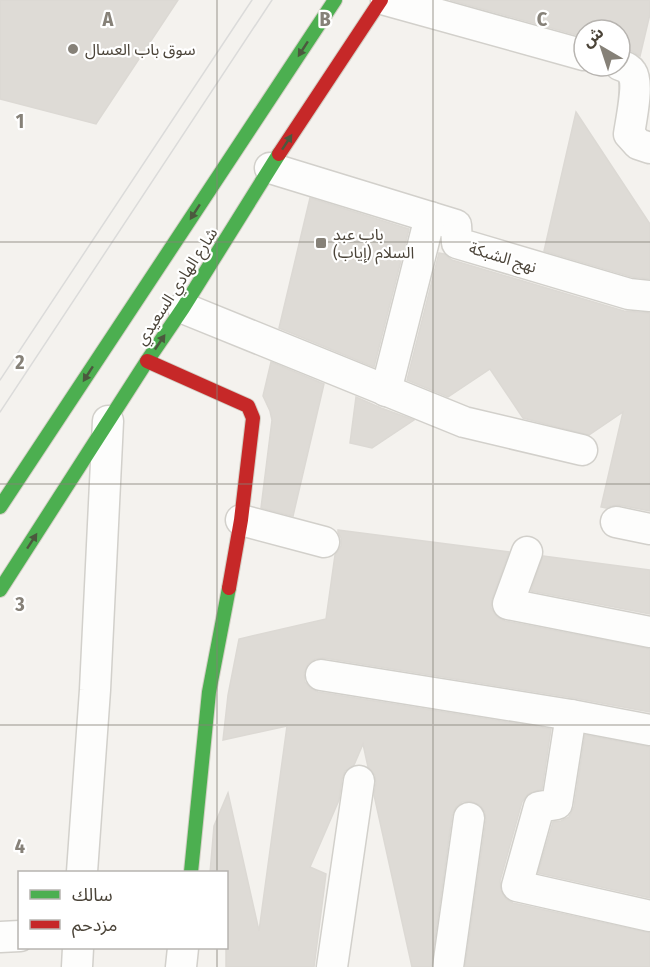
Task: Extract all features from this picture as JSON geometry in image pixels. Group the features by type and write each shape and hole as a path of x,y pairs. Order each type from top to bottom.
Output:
{"main road":[{"name":"شارع الهادي السعيدي","path":"0,507 335,0"},
{"name":"شارع الهادي السعيدي","path":"0,590 183,308 270,168 381,0"},
{"path":"147,361 248,406 253,418 241,520 209,692 190,871"}],"street":[{"path":"386,0 572,52"},
{"path":"632,73 634,86 629,134 638,144 650,148"},
{"name":"نهج الشبكة","path":"270,168 456,225 457,243 629,294 650,296"},
{"path":"386,391 430,217"},
{"path":"183,308 464,422 582,450"},
{"path":"82,871 95,690 108,421"},
{"path":"241,520 324,542"},
{"path":"616,522 650,530"},
{"path":"527,552 508,604 650,632"},
{"path":"321,675 650,730"},
{"path":"571,715 557,804 539,807 517,886 650,916"},
{"path":"332,967 359,782"},
{"path":"448,967 469,818"},
{"path":"0,938 18,936"},
{"path":"77,967 78,949"},
{"path":"181,967 183,949"}],"building":[{"name":"سوق باب العسال","path":"0,0 178,0 96,124 0,99"},
{"path":"450,0 650,0 650,14 640,56 632,51 632,18 572,18 572,34"},
{"path":"576,112 650,224 650,279 632,277 544,251"},
{"path":"310,198 409,229 374,367 279,328"},
{"path":"439,253 452,260 624,311 650,313 650,511 619,505 601,507 623,412 589,435 523,418 490,369 448,397 407,380"},
{"path":"271,362 324,384 293,516 261,508 272,420 263,396"},
{"path":"356,397 414,420 372,448 350,443"},
{"path":"338,530 509,552 492,599 491,608 497,617 505,621 650,649 650,712 324,658 315,659 308,664 304,673 305,682 318,692 551,729 542,789 528,794 522,802 500,881 501,891 506,899 513,903 650,933 650,967 465,967 486,820 485,812 480,805 471,801 462,802 456,807 452,816 431,967 412,967 374,795 375,775 368,767 363,744 354,765 345,771 339,800 310,867 326,874 314,967 226,967 228,871 210,871 214,826 228,793 259,931 287,726 223,740 228,695 239,639 326,619 335,555 341,546"},
{"path":"543,556 650,570 650,614 531,591"},
{"path":"585,735 650,747 650,898 538,873 553,822 569,817 574,807"}],"tram line":[{"path":"0,380 252,0"},
{"path":"0,412 272,0"}],"traffic: fast":[{"path":"0,507 335,0"},
{"path":"0,590 183,308 279,154"},
{"path":"191,871 209,692 229,588"}],"traffic: jam":[{"path":"279,154 381,0"},
{"path":"147,361 248,406 253,418 241,520 229,588"}],"place":[{"name":"سوق باب العسال","path":"73,49"},
{"name":"باب عبد السلام (إياب)","path":"321,243"}]}
